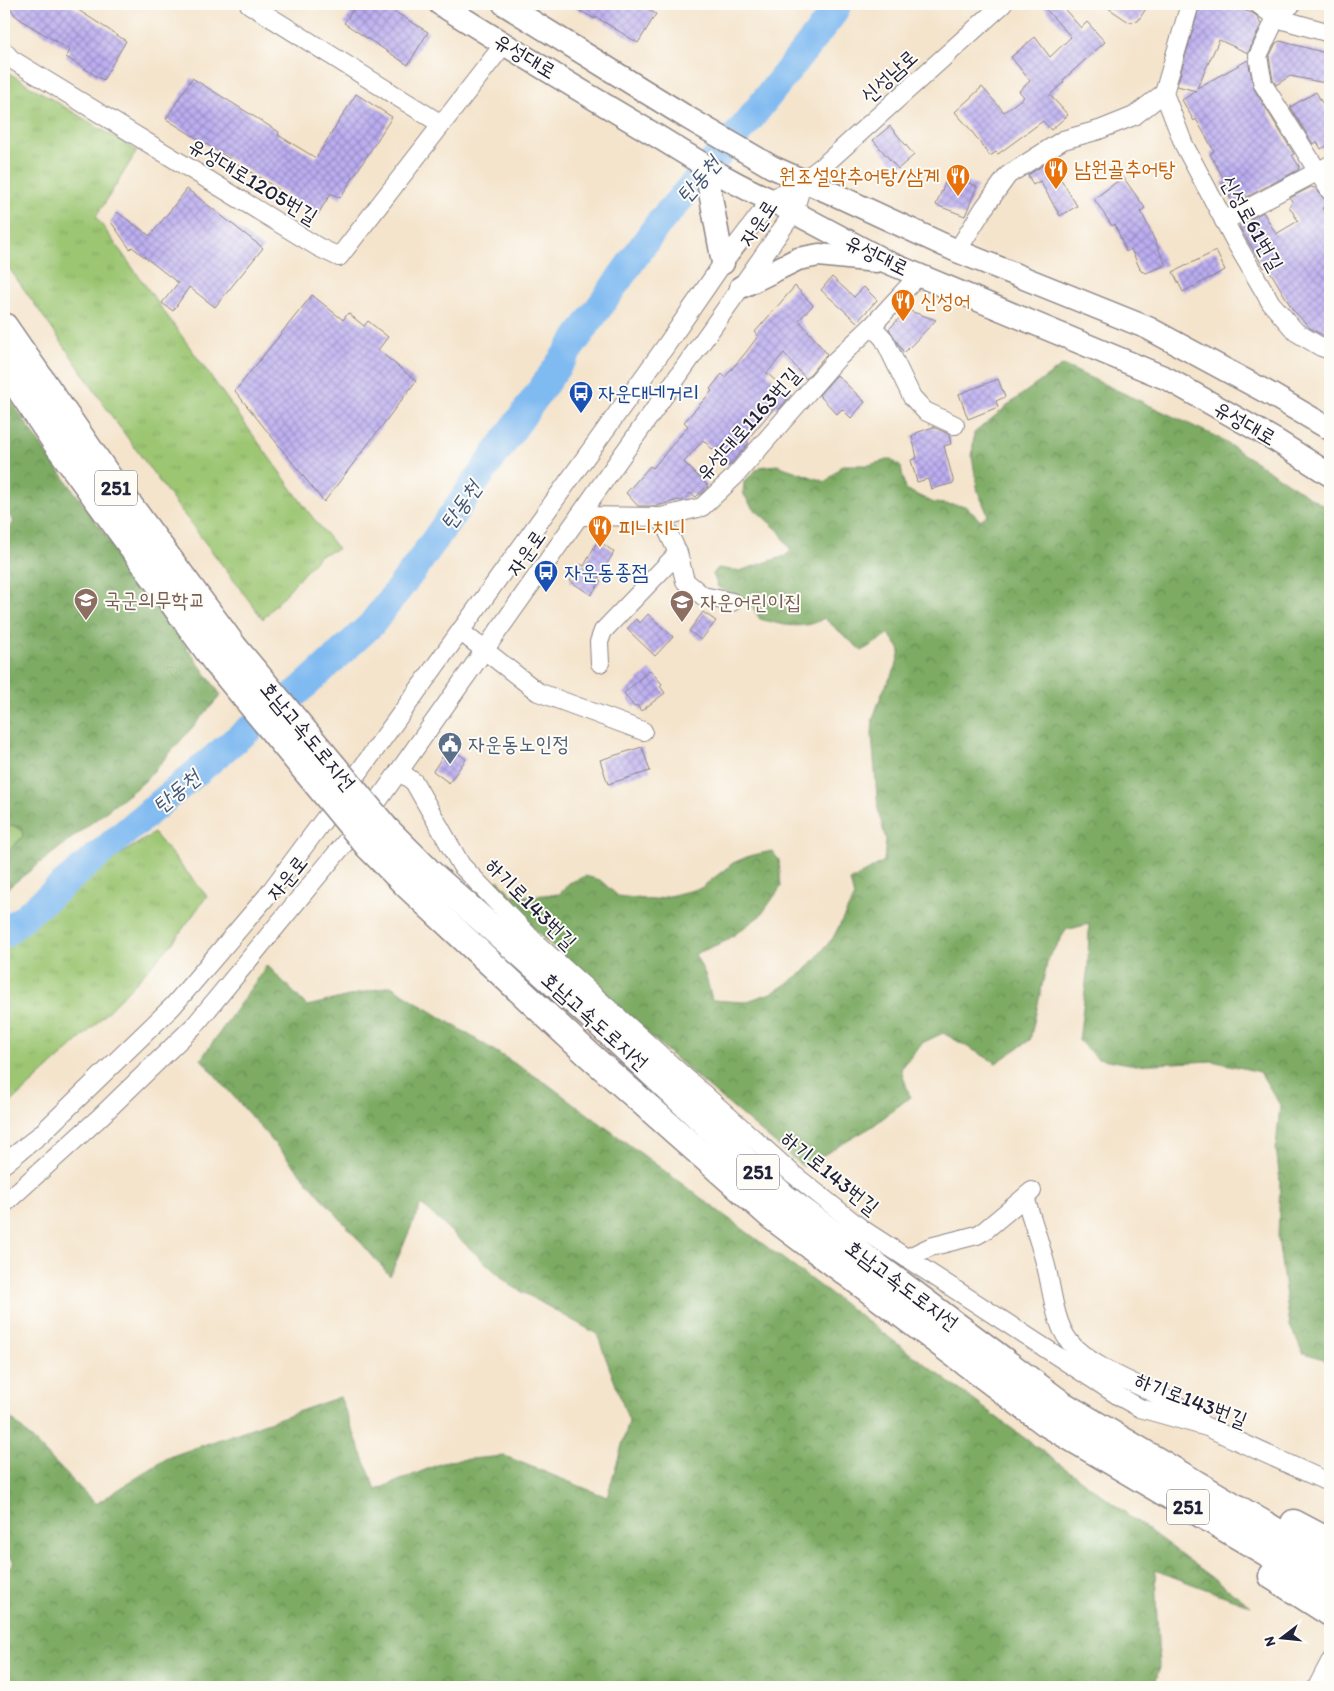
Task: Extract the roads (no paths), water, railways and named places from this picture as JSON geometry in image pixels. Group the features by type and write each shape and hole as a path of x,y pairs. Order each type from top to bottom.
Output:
{"highway":[{"name":"호남고속도로지선","path":"4,326 107,474 225,654"},
{"name":"호남고속도로지선","path":"4,366 54,440 225,654 378,838 410,888 587,1053 771,1216 1046,1423 1330,1590"},
{"name":"호남고속도로지선","path":"378,838 429,872 601,1025 784,1197 1063,1405 1330,1563"},
{"path":"1046,1423 1109,1475 1330,1613"},
{"path":"1168,1467 1219,1484 1330,1542"}],"main road":[{"name":"유성대로","path":"440,4 666,141 700,164 887,262 1168,379 1278,441 1330,475"},
{"name":"유성대로","path":"504,4 529,10 688,118 772,167 957,251 1148,328 1329,427"},
{"path":"700,164 708,181 724,263"},
{"path":"741,287 798,258 819,255 887,262"}],"street":[{"path":"249,4 441,124"},
{"name":"신성남로","path":"802,181 831,158 1003,4"},
{"path":"957,251 984,208 1008,175 1063,140 1099,130 1134,116 1164,93 1190,4"},
{"path":"1258,4 1276,18 1330,32"},
{"path":"1292,4 1276,18 1258,56 1263,84 1324,168 1330,191"},
{"name":"유성대로1205번길","path":"4,51 11,59 318,247 339,257 504,44"},
{"name":"신성로61번길","path":"1164,93 1184,146 1271,303 1296,332 1321,347 1330,350"},
{"path":"1224,221 1324,168"},
{"name":"자운로","path":"4,1164 41,1134 172,1006 267,896 665,347 724,263 761,196 802,181"},
{"name":"자운로","path":"4,1204 100,1118 195,1024 368,815 794,212 802,181"},
{"name":"유성대로1163번길","path":"579,516 660,517 702,507 734,477 836,360 872,326 919,275"},
{"path":"872,326 884,339 912,398 925,410 955,425"},
{"path":"660,517 678,553 685,581 702,596 732,602"},
{"path":"600,663 599,642 604,631 678,553"},
{"path":"460,631 538,692 644,731"},
{"name":"하기로143번길","path":"399,771 414,782 461,865 537,944 793,1174 862,1230 1140,1408 1208,1427 1330,1483"},
{"path":"907,1258 930,1247 977,1235 1029,1194 1060,1322 1066,1337 1074,1347 1090,1359 1126,1380 1185,1409 1208,1427"}],"waterway":[{"name":"탄동천","path":"4,934 234,741 301,689 371,625 414,569 658,224 746,124 832,15 838,4"}],"place":[{"name":"남원골추어탕","path":"1056,190"},
{"name":"원조설악추어탕/삼계","path":"958,197"},
{"name":"신성어","path":"903,322"},
{"name":"자운대네거리","path":"581,414"},
{"name":"피니치니","path":"600,548"},
{"name":"자운동종점","path":"546,593"},
{"name":"국군의무학교","path":"86,621"},
{"name":"자운어린이집","path":"682,623"},
{"name":"자운동노인정","path":"450,765"}]}
